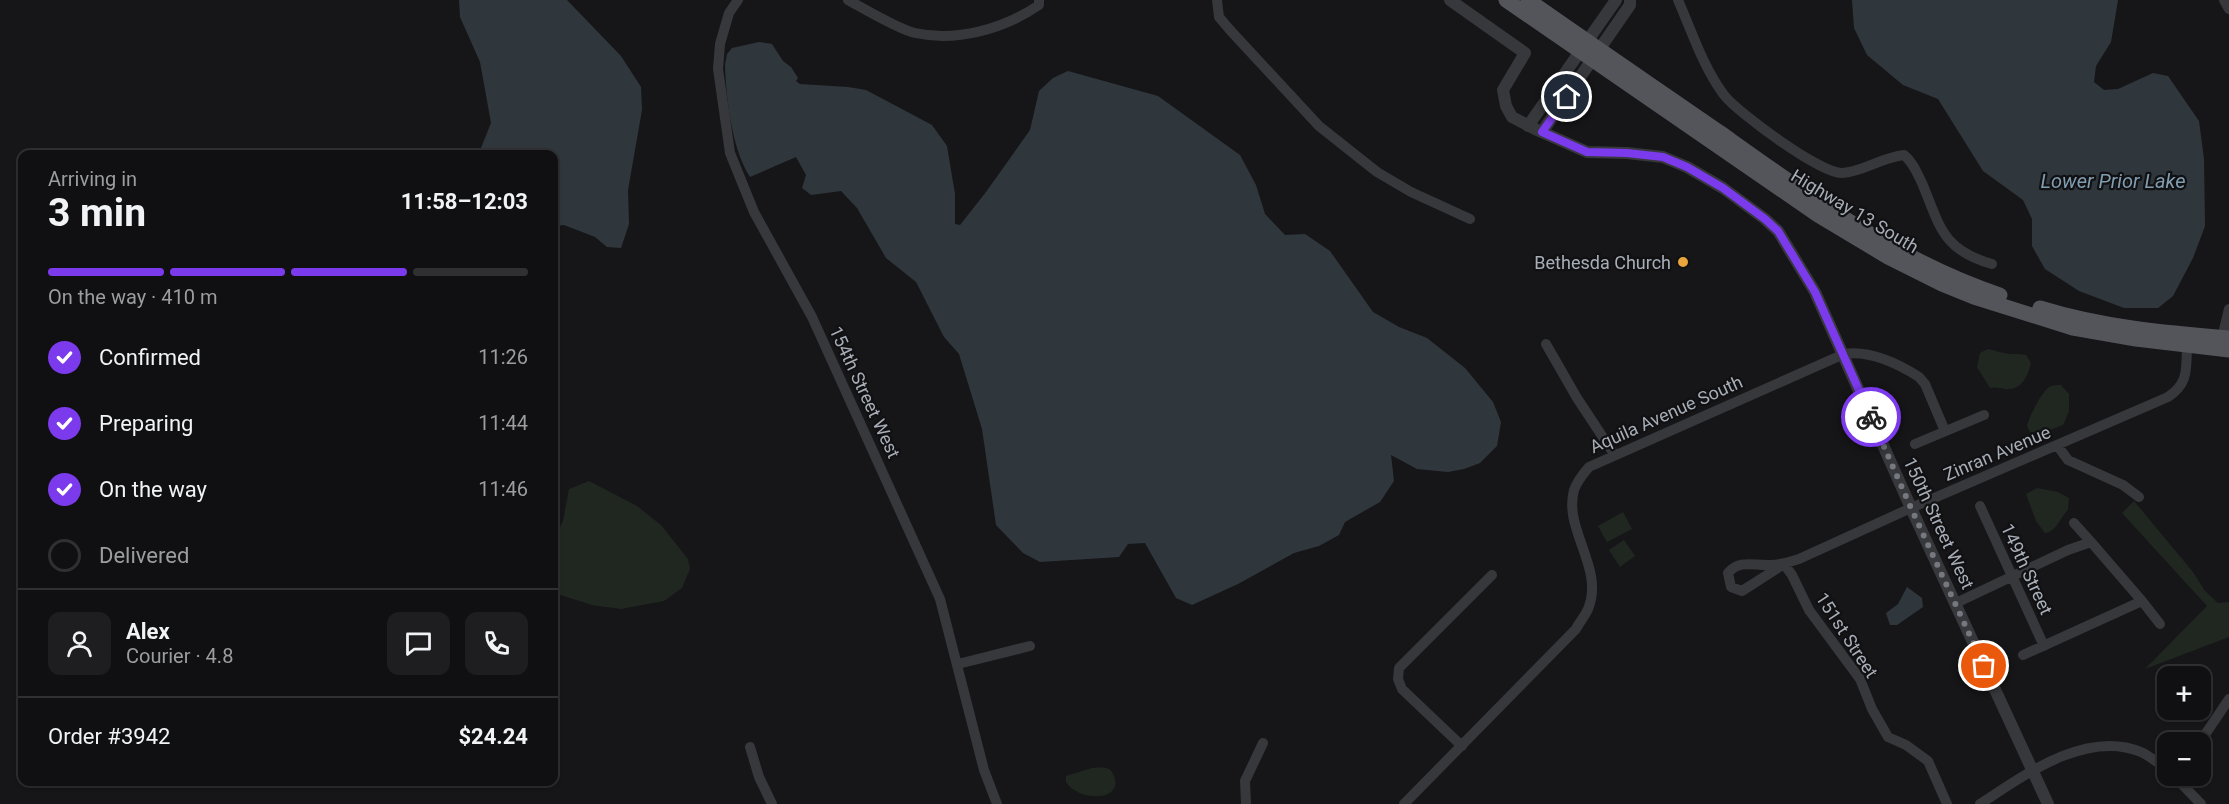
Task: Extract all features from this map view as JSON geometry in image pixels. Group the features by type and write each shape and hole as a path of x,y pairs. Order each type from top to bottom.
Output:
{"main road":[{"name":"Highway 13 South","path":"1506,0 1583,46 1870,234 1927,265 1986,290 2081,319 2227,342"},
{"name":"Highway 13 South","path":"1528,0 1583,46"},
{"name":"Highway 13 South","path":"1597,55 1827,221 1888,257 1942,284 1974,297 2073,328 2187,345 2227,342"}],"street":[{"name":"154th Street West","path":"738,0 729,14 720,44 718,69 730,153 754,212 812,317 940,599 984,770 996,804"},
{"path":"848,0 913,32 945,36 984,31 1024,15 1039,5 1039,0"},
{"path":"1217,0 1220,17 1225,24 1319,126 1377,172 1411,192 1470,219"},
{"name":"150th Street West","path":"1450,0 1525,53 1503,90 1506,106 1512,117 1587,152 1663,157 1687,167 1723,188 1778,231 1815,292 1911,508 2048,804"},
{"path":"1528,126 1616,0"},
{"path":"1542,132 1597,55 1630,5 1630,0"},
{"path":"1678,0 1712,76 1726,98 1783,142 1816,165 1832,172 1854,170 1889,157 1904,155 1917,172 1947,237 1955,248 1968,256 1992,264"},
{"path":"2224,0 2229,9"},
{"path":"2227,342 2229,309"},
{"path":"1546,344 1576,398 1614,454"},
{"name":"Zinran Avenue","path":"1784,564 1766,566 1750,563 1733,567 1728,573 1731,587 1742,591 1784,564 2153,404 2179,390 2185,380 2187,345"},
{"path":"1844,354 1868,353 1919,377 1925,384 1945,431"},
{"name":"Aquila Avenue South","path":"1404,804 1576,629 1588,608 1591,584 1590,567 1573,512 1573,495 1577,482 1589,466 1844,354"},
{"path":"1915,444 1984,415"},
{"path":"2057,445 2068,460 2123,485 2139,497"},
{"name":"149th Street","path":"1980,506 2044,646"},
{"path":"2074,523 2160,624"},
{"path":"1956,603 2091,542"},
{"name":"151st Street","path":"1784,564 1809,610 1860,679 1872,709 1888,737 1928,761 1947,804"},
{"path":"1462,746 1402,689 1398,679 1399,668 1492,575"},
{"path":"2022,655 2142,601"},
{"path":"958,663 1030,646"},
{"path":"2206,732 2229,699"},
{"path":"1246,804 1245,781 1263,743"},
{"path":"1980,804 2032,770 2078,751 2098,746 2120,747 2141,752 2157,763"},
{"path":"750,747 759,777 772,804"},
{"path":"2184,786 2201,804"}],"shaded area":[{"path":"1988,349 2007,354 2026,355 2031,363 2022,383 2010,389 1990,388 1977,367 1980,353"},
{"path":"2061,385 2069,394 2069,411 2063,425 2039,434 2030,432 2028,422 2041,397 2049,387"},
{"path":"589,481 637,506 661,525 688,559 690,569 682,588 664,601 621,609 592,605 558,594 558,531 563,521 569,489"},
{"path":"2037,488 2058,492 2069,498 2068,510 2055,527 2045,533 2036,521 2026,494"},
{"path":"2134,501 2193,572 2205,591 2218,603 2229,602 2229,637 2145,669 2207,606 2122,513"},
{"path":"1623,512 1632,529 1607,542 1598,526"},
{"path":"1624,540 1635,556 1620,567 1609,550"},
{"path":"1092,768 1104,768 1113,774 1116,783 1108,794 1090,796 1072,789 1066,782 1066,776"}],"water":[{"path":"459,0 567,0 621,56 641,87 642,110 628,190 629,224 621,248 607,247 595,237 564,225 558,226 558,150 480,150 491,123 480,62 460,17"},
{"name":"Lower Prior Lake","path":"1852,0 2118,0 2111,42 2096,66 2094,82 2104,90 2118,89 2153,73 2168,76 2199,121 2204,159 2205,226 2193,258 2173,296 2158,308 2124,308 2079,291 2045,269 2032,246 2032,219 2023,200 1983,171 1938,99 1903,85 1867,55 1854,28"},
{"path":"759,42 772,44 783,61 791,67 798,78 796,81 800,84 866,90 932,125 947,146 955,194 955,224 960,225 1030,130 1039,91 1053,78 1068,71 1158,96 1240,155 1256,185 1265,214 1285,235 1305,234 1330,251 1373,312 1399,327 1427,338 1465,368 1493,402 1501,422 1497,446 1480,463 1448,472 1417,469 1391,455 1394,481 1380,502 1345,522 1339,535 1319,546 1294,553 1238,584 1192,605 1176,598 1145,543 1128,544 1119,557 1040,562 1023,553 996,525 982,429 959,354 944,337 916,282 886,258 857,208 841,191 811,195 802,188 806,175 796,157 750,177 744,166 731,123 725,65 727,54 732,48"},
{"path":"1907,587 1922,598 1923,607 1897,625 1890,625 1886,613 1898,604"}],"way so far":[{"path":"1871,417 1984,666"}],"place":[{"name":"Bethesda Church","path":"1683,262"}],"route":[{"path":"1567,97 1542,132 1587,152 1663,157 1687,167 1723,188 1778,231 1815,292 1871,417"}]}
